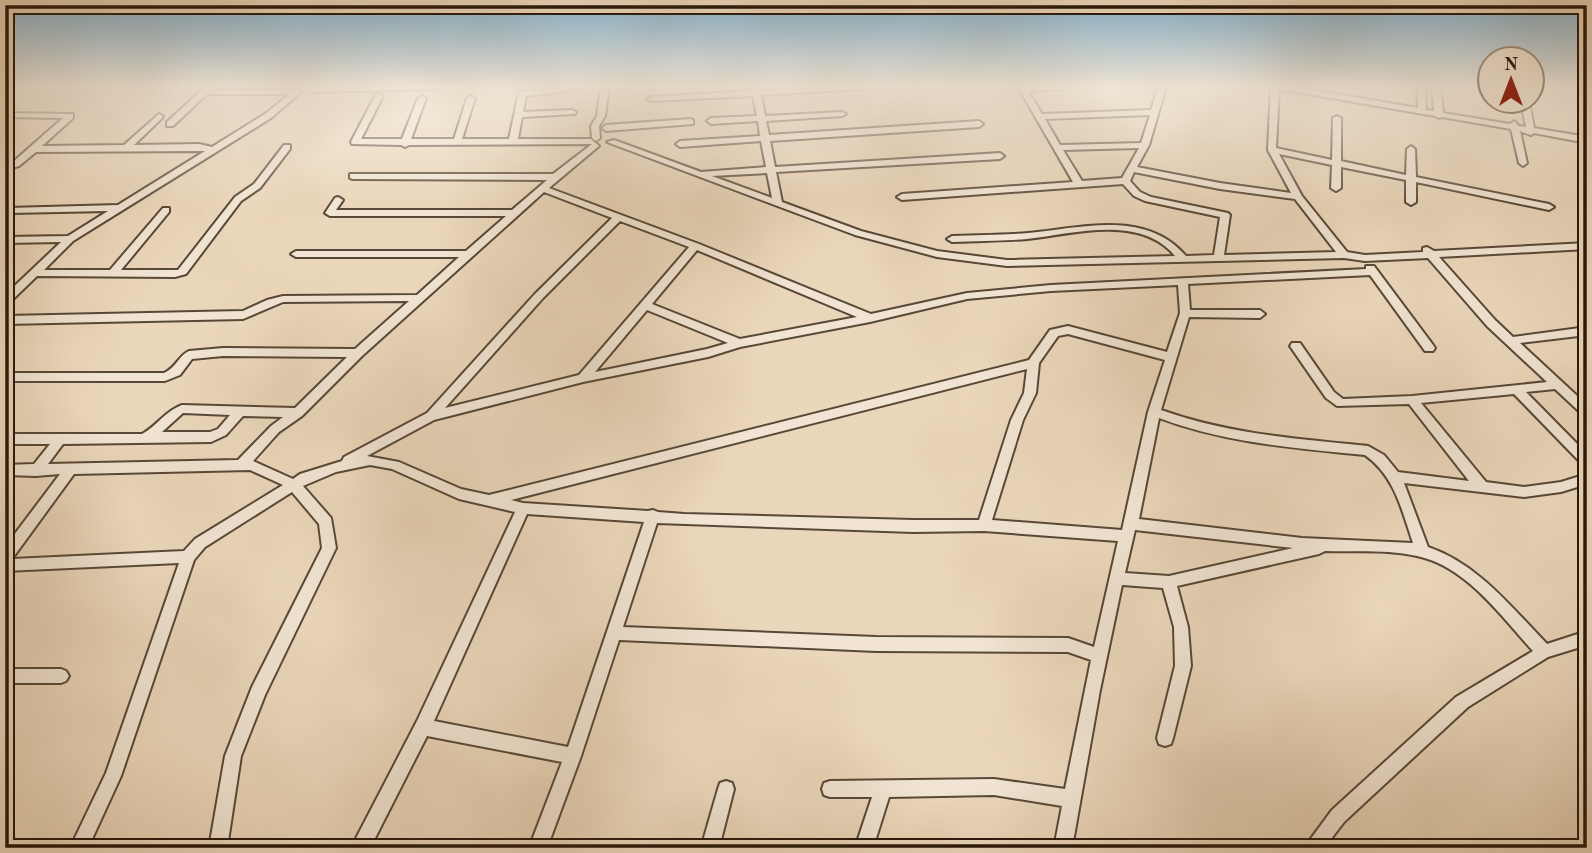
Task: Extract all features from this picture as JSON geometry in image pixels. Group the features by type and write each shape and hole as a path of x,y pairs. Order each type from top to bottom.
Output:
{"street":[{"path":"5,167 16,164 58,127"},
{"path":"126,148 148,127"},
{"path":"5,301 70,239 249,127"},
{"path":"362,127 355,142 405,144 602,140 667,127"},
{"path":"405,144 411,127"},
{"path":"457,143 462,127"},
{"path":"513,142 516,127"},
{"path":"596,127 602,140 858,233 937,254 1007,263 1344,255 1587,240"},
{"path":"601,127 602,140"},
{"path":"762,127 778,204"},
{"path":"680,144 933,127"},
{"path":"1044,127 1078,183"},
{"path":"1125,181 1145,145 1150,127"},
{"path":"1273,127 1272,150 1298,197 1344,255"},
{"path":"1336,188 1337,127"},
{"path":"1523,163 1514,127 1587,140"},
{"path":"241,466 275,429 298,413 358,353 468,254 517,214 555,177 602,140"},
{"path":"1058,148 1145,145"},
{"path":"34,149 199,147 212,150"},
{"path":"33,273 182,272 238,199 257,186 287,147"},
{"path":"1411,149 1411,202"},
{"path":"1272,150 1549,206"},
{"path":"699,174 1000,156"},
{"path":"1130,169 1220,187 1298,197"},
{"path":"353,176 555,177"},
{"path":"902,197 1125,181 1137,194 1148,199 1225,215 1219,258"},
{"path":"544,189 695,246 870,318"},
{"path":"338,200 330,213 517,214"},
{"path":"10,210 119,208"},
{"path":"114,272 166,210"},
{"path":"431,416 539,296 618,217"},
{"path":"952,239 1012,238 1098,228 1140,230 1166,239 1183,259"},
{"path":"5,240 70,239"},
{"path":"583,378 695,246"},
{"path":"1427,250 1587,246"},
{"path":"1427,250 1510,341 1587,412"},
{"path":"296,254 468,254"},
{"path":"1361,254 1429,348"},
{"path":"79,848 113,776 188,558 200,543 294,485 335,467 431,416 583,378 708,354 739,343 967,296 1051,288 1373,272"},
{"path":"1063,848 1098,655 1118,579 1154,412 1185,313 1183,282"},
{"path":"5,320 243,315 252,313 263,304 283,299 420,298"},
{"path":"644,305 739,343"},
{"path":"1185,313 1259,314"},
{"path":"984,526 1017,420 1030,393 1032,363 1054,333 1060,330 1170,357"},
{"path":"1510,341 1587,331"},
{"path":"1296,346 1330,395 1341,403 1412,400 1558,385"},
{"path":"5,377 165,377 176,372 189,355 223,352 358,353"},
{"path":"487,501 1032,363"},
{"path":"1516,390 1587,462"},
{"path":"1412,400 1482,487"},
{"path":"149,437 174,412 182,409 298,413"},
{"path":"5,439 211,438 222,432 241,410"},
{"path":"1154,412 1189,426 1221,434 1368,451 1385,462 1394,477 1423,551"},
{"path":"36,471 61,439"},
{"path":"335,467 369,460 394,465 435,485 487,501 523,508 684,519 1128,530 1329,546 1363,544 1423,551 1443,558 1465,574 1544,652"},
{"path":"5,470 260,467 294,485 326,522 329,548 258,692 233,756 218,848"},
{"path":"5,558 69,471"},
{"path":"1394,477 1524,492 1561,488 1587,480"},
{"path":"360,848 423,727 523,508"},
{"path":"538,848 573,756 653,515"},
{"path":"1118,579 1169,582 1329,546"},
{"path":"5,565 188,558"},
{"path":"1165,738 1183,666 1181,627 1169,582"},
{"path":"615,633 849,643 1068,645 1098,655"},
{"path":"1313,848 1338,816 1462,702 1544,652 1587,638"},
{"path":"5,676 61,676"},
{"path":"423,727 573,756"},
{"path":"830,789 994,787 1072,799"},
{"path":"864,848 883,788"},
{"path":"710,848 726,789"}]}
